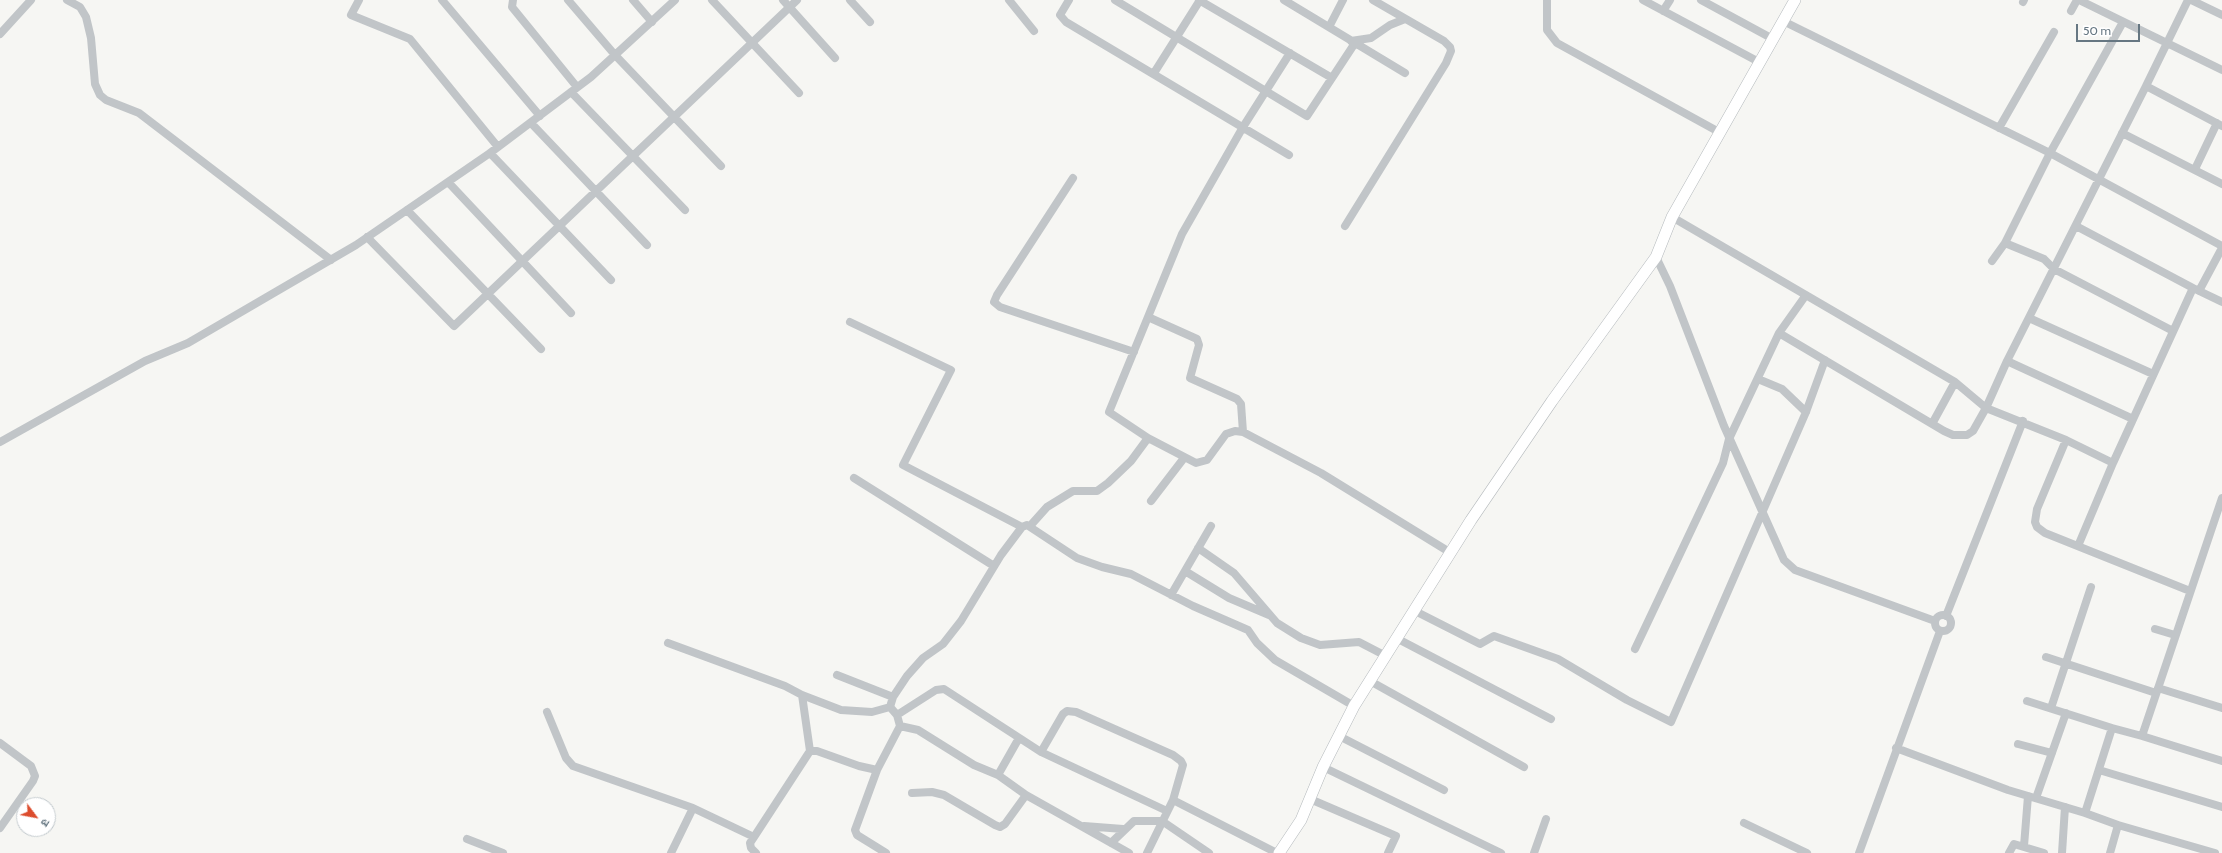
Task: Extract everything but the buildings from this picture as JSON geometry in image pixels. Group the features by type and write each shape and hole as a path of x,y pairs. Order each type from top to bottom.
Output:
{"street":[{"path":"0,34 31,0"},
{"path":"67,0 80,7 86,17 91,38 95,84 100,95 106,100 139,112 331,260"},
{"path":"359,0 351,15 410,39 498,147"},
{"path":"442,0 540,116"},
{"path":"513,0 512,7 574,90 633,157 685,210"},
{"path":"568,0 615,55 721,166"},
{"path":"633,0 652,22"},
{"path":"0,442 145,361 188,343 331,260 367,237 490,154 574,90 675,0"},
{"path":"712,0 799,93"},
{"path":"783,0 835,58"},
{"path":"367,237 454,326 560,227 796,0"},
{"path":"850,0 870,22"},
{"path":"1009,0 1034,31"},
{"path":"1069,0 1062,12 1061,18 1289,155"},
{"path":"1115,0 1307,116 1353,42 1371,38 1390,25 1405,18"},
{"path":"1154,73 1200,0 1332,78"},
{"path":"1284,0 1405,72"},
{"path":"1329,27 1343,0"},
{"path":"1345,226 1446,63 1451,51 1450,47 1444,41 1372,0"},
{"path":"1547,0 1547,30 1557,43 1719,132"},
{"path":"1643,0 1759,62"},
{"path":"1663,11 1670,0"},
{"path":"1701,0 1773,39"},
{"path":"1172,800 1278,853 1301,820 1323,767 1354,706 1451,553 1552,401 1656,257 1672,217 1795,0"},
{"path":"2071,11 2078,0 2222,70"},
{"path":"1779,333 1953,435 1967,435 1973,431 1986,408 2029,318 2190,0 2222,15"},
{"path":"1783,21 2050,153 2222,247 2172,330 2078,546"},
{"path":"1992,261 2005,243 2050,153 2124,22"},
{"path":"2000,128 2054,32"},
{"path":"1290,53 1243,127 1182,234 1110,412 1148,438 1196,463 1201,463 1207,460 1226,434 1235,431 1243,432 1321,474 1451,553"},
{"path":"2146,86 2220,124 2196,169"},
{"path":"531,122 647,245"},
{"path":"2122,133 2196,169 2222,184"},
{"path":"490,154 611,280"},
{"path":"1073,178 996,295 994,302 1000,307 1134,352"},
{"path":"448,182 570,313"},
{"path":"407,210 541,349"},
{"path":"1672,217 1955,382 1986,408 2023,421 2113,463"},
{"path":"2076,226 2222,302"},
{"path":"2005,243 2044,259 2054,269 2172,330"},
{"path":"1656,257 1670,286 1730,439 1784,560 1795,570 1935,620"},
{"path":"1635,649 1722,463 1730,439 1779,333 1806,295"},
{"path":"1148,317 1198,340 1199,345 1190,378 1238,398 1241,404 1243,432"},
{"path":"2029,318 2153,374"},
{"path":"850,322 951,370 903,465 1026,526 1077,558 1102,567 1131,574 1171,595 1248,630 1257,643 1275,660 1354,706"},
{"path":"1415,611 1480,644 1494,636 1558,659 1627,700 1671,722 1806,412 1825,360"},
{"path":"2007,362 2133,419"},
{"path":"1758,378 1782,389 1806,412"},
{"path":"1932,424 1955,382"},
{"path":"1946,616 2023,421"},
{"path":"890,707 893,697 907,676 923,658 943,644 961,621 994,566 1026,526 1048,506 1073,491 1097,491 1108,483 1131,461 1148,438"},
{"path":"2066,440 2037,509 2035,522 2037,527 2045,533 2190,591"},
{"path":"1151,502 1184,458"},
{"path":"854,478 994,566"},
{"path":"2142,736 2222,498"},
{"path":"1171,595 1211,526"},
{"path":"1198,548 1234,573 1270,615 1288,630 1310,642 1329,646 1358,642 1386,656"},
{"path":"1185,571 1229,598 1270,615"},
{"path":"2051,708 2091,587"},
{"path":"1935,620 1941,616 1946,616"},
{"path":"1940,631 1947,630 1951,626 1951,621 1946,616"},
{"path":"1935,620 1936,627 1940,631"},
{"path":"2155,629 2175,635"},
{"path":"1859,853 1896,748 1940,631"},
{"path":"1398,638 1550,719"},
{"path":"668,643 785,686 802,695 841,710 872,712 890,707"},
{"path":"2046,657 2157,691 2222,708"},
{"path":"837,675 893,697"},
{"path":"1370,681 1524,767"},
{"path":"897,715 942,688 1042,752 1167,811"},
{"path":"754,853 750,843 810,751 802,695"},
{"path":"2028,702 2222,761"},
{"path":"886,853 857,835 855,830 877,770 900,726 897,715 890,707"},
{"path":"1042,752 1067,711 1076,712 1173,755 1181,761 1183,765 1172,800 1147,853"},
{"path":"547,712 566,758 573,766 693,808 754,837"},
{"path":"2024,846 2032,797 2052,753 2066,713"},
{"path":"900,726 918,730 974,764 998,775 1026,795 1129,853"},
{"path":"2086,813 2112,728"},
{"path":"1339,736 1444,790"},
{"path":"998,775 1019,738"},
{"path":"0,743 31,766 35,776 0,828"},
{"path":"2018,744 2052,753"},
{"path":"1896,748 2032,797 2086,813 2118,825 2213,853"},
{"path":"810,751 817,751 859,766 877,770"},
{"path":"1323,767 1501,853"},
{"path":"2099,770 2222,807"},
{"path":"912,793 932,792 944,795 1000,827 1005,824 1026,795"},
{"path":"1310,799 1396,836 1388,853"},
{"path":"2062,853 2065,807"},
{"path":"671,853 693,808"},
{"path":"1534,853 1546,819"},
{"path":"1111,843 1123,829 1134,821 1162,821 1209,853"},
{"path":"1744,823 1807,853"},
{"path":"1081,825 1123,829"},
{"path":"2110,853 2118,825"},
{"path":"467,839 503,853"},
{"path":"2009,853 2014,844 2044,853"}]}
